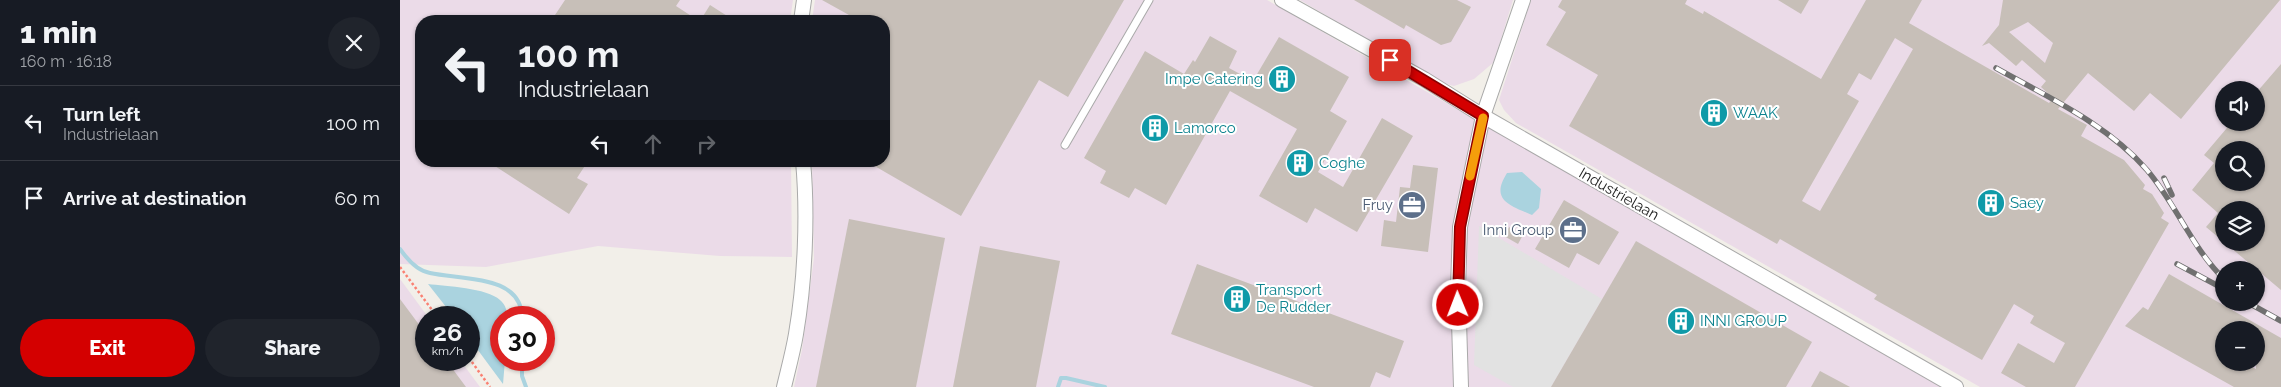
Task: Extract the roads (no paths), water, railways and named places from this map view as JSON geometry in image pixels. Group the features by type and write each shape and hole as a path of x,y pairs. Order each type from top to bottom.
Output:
{"street":[{"path":"802,15 804,0"},
{"name":"Industrielaan","path":"1282,0 1424,79 1483,116 1956,387"},
{"path":"1461,387 1458,288 1460,227 1483,116 1523,0"},
{"path":"784,387 796,335 803,263 806,194 804,167"}],"lane":[{"path":"1065,145 1149,0"}],"water":[{"path":"1522,172 1541,189 1539,208 1532,215 1516,208 1501,196 1502,182 1507,173"},
{"path":"428,284 476,290 494,296 504,304 505,306 490,306 490,366 480,353 480,306 445,306"},
{"path":"493,371 504,371 503,384"}],"waterway":[{"path":"400,249 413,264 426,272 473,279 501,286 512,293 519,306"},
{"path":"522,371 526,387"},
{"path":"1058,387 1061,378 1105,387"}],"railway":[{"path":"1996,68 2076,113 2114,139 2131,154 2157,183 2193,240 2215,269"},
{"path":"2164,178 2172,195"},
{"path":"2177,264 2215,284"},
{"path":"2263,311 2281,321"}],"place":[{"name":"Impe Catering","path":"1282,79"},
{"name":"WAAK","path":"1714,113"},
{"name":"Lamorco","path":"1155,128"},
{"name":"Coghe","path":"1300,163"},
{"name":"Saey","path":"1991,203"},
{"name":"Fruy","path":"1412,205"},
{"name":"Inni Group","path":"1573,230"},
{"name":"Transport De Rudder","path":"1237,299"},
{"name":"INNI GROUP","path":"1681,321"}]}
